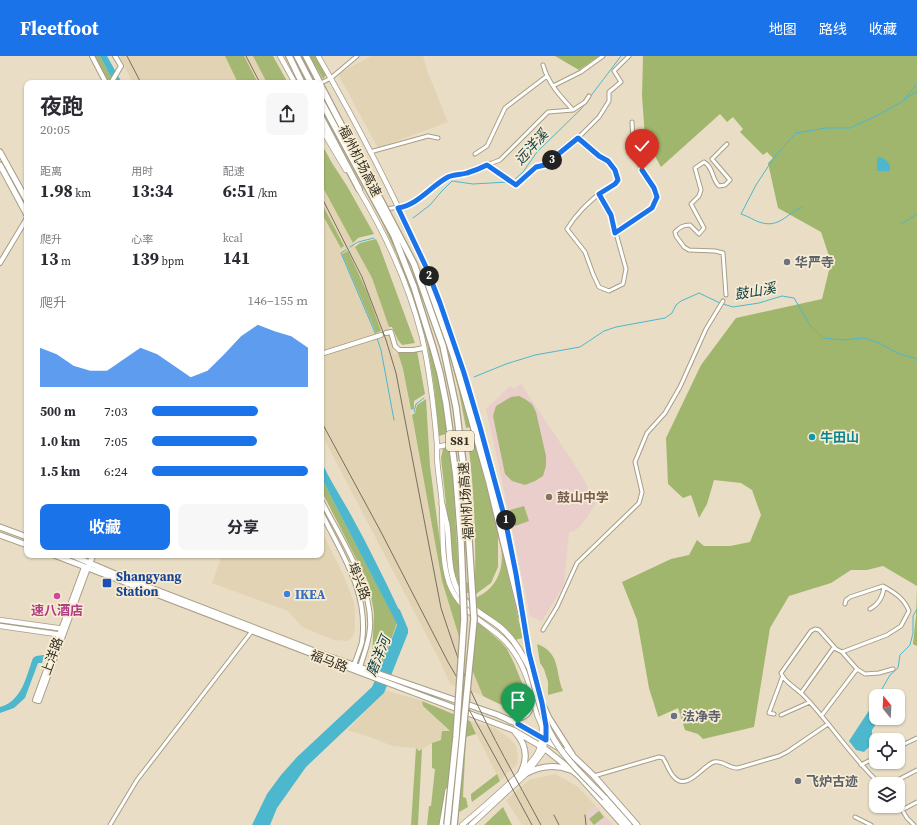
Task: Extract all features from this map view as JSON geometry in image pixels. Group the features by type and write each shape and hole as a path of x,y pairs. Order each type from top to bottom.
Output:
{"highway":[{"path":"289,56 301,80"},
{"path":"296,56 309,80"},
{"name":"福州机场高速","path":"306,56 319,80"},
{"name":"福州机场高速","path":"324,90 414,264 443,346 456,407 465,479 474,620 454,825"},
{"name":"福州机场高速","path":"324,107 394,236 414,287 440,373 444,395 456,476 461,542 464,619 456,737 450,781 447,825"},
{"path":"324,122 359,189"},
{"path":"414,264 433,299 453,354 489,482 522,616"}],"main road":[{"path":"280,56 293,80"},
{"path":"318,56 370,152 398,208 426,267 440,303 464,373 505,519 529,653 542,703 546,726 542,746 537,760 462,825"},
{"path":"324,133 359,189 396,264 407,291 424,348 432,386 442,504 450,563 455,583 459,592 472,608 493,622 507,634 519,649 529,667 545,720 551,734 566,757 608,796 630,825"},
{"path":"0,152 24,196"},
{"path":"0,165 24,209"},
{"path":"437,447 483,437"},
{"path":"442,504 445,563 450,585 455,595 469,612 494,631 510,647 523,669 533,696 538,718 542,724 543,739"},
{"path":"0,527 24,536"},
{"path":"0,534 24,544"},
{"name":"福马路","path":"64,558 87,565 360,667 373,675"},
{"name":"福马路","path":"76,558 87,565 252,631 390,681 510,720 573,756 594,776 606,790 608,796 637,825"},
{"path":"87,558 87,565"},
{"path":"87,565 91,558"},
{"path":"0,620 64,629"},
{"path":"0,626 61,634"},
{"name":"福马路","path":"390,681 513,730 542,746 579,776 623,825"},
{"path":"510,720 524,717 529,713 532,708 533,696"},
{"path":"542,703 549,718 573,756"},
{"path":"513,730 520,738 525,750 524,772"},
{"path":"471,825 524,772 549,766 566,769 579,776"},
{"path":"442,825 450,781"}],"street":[{"path":"92,56 104,80"},
{"path":"113,80 119,71 120,65 115,56"},
{"path":"324,82 357,56"},
{"path":"553,86 581,72 603,56"},
{"path":"487,165 516,185 536,167 545,165 578,138 599,117 609,101 609,92 622,82 614,70 629,56"},
{"path":"543,65 553,86 573,110"},
{"path":"475,154 486,146 505,108 547,76"},
{"path":"371,211 406,206 418,200 431,188 450,176 466,174 500,160 548,112 573,110 585,102 589,96"},
{"path":"615,233 652,208 657,197 654,188 634,156 632,122"},
{"path":"370,152 428,136 438,138"},
{"path":"578,138 599,156 608,161 615,170 618,180 615,184 599,194 574,216 567,228 585,252 598,287 609,291 623,284 626,269 611,215 599,194"},
{"path":"726,295 722,254 706,250 689,250 684,247 676,236 675,232 680,227 685,225 690,225 699,234 704,228 692,204 699,196 701,190 695,168 704,162 709,165 716,183 719,186 725,185 730,180 712,159 728,144"},
{"path":"0,263 24,223"},
{"path":"543,630 557,607 577,563 639,503 642,492 635,462 647,433 665,413 680,387 706,329 723,301"},
{"path":"324,353 386,333 399,350 424,348"},
{"name":"埠兴路","path":"324,506 359,575 366,594 370,628 360,667"},
{"name":"埠兴路","path":"324,518 354,577 362,603 363,618 361,643 354,665"},
{"name":"上洋路","path":"37,701 87,565"},
{"path":"870,609 880,602 884,587"},
{"path":"842,652 887,635 901,626 909,612 901,597 884,587 850,597 846,600 845,604"},
{"path":"774,714 768,713 782,678 781,673 783,668 811,630 819,630 834,647 842,652 858,669 865,674 879,673 893,669"},
{"path":"110,825 137,780 252,631"},
{"path":"801,693 834,647"},
{"path":"822,715 858,669"},
{"path":"782,678 801,693 822,715 861,765 873,777"},
{"path":"781,715 810,702"},
{"path":"594,776 659,757 663,758 675,779 679,781 687,781 697,775 707,765 714,762 720,762 733,769 779,756 797,746 828,724"},
{"path":"905,744 917,738"},
{"path":"861,765 869,761"},
{"path":"904,777 917,770"},
{"path":"905,808 917,802"},
{"path":"904,813 914,825"},
{"path":"855,817 871,825"}],"shaded area":[{"path":"119,56 253,56 265,80 131,80"},
{"path":"371,56 423,56 428,73 448,122 378,148 338,74"},
{"path":"324,190 372,278 389,327 386,332 390,335 394,354 398,353 403,369 442,581 460,640 483,696 450,684 441,663 324,439"},
{"name":"鼓山中学","path":"521,384 583,478 596,504 582,524 575,531 569,532 564,585 542,621 530,616 486,409 510,386 514,389"},
{"path":"324,536 342,572 353,599 355,609 355,629 353,636 348,641 334,640 302,627 288,611 212,583 221,558 324,558"},
{"path":"385,690 422,701 423,706 450,732 441,740 432,743 419,751 416,748 392,746 347,730 384,693"},
{"path":"470,721 495,728 508,737 516,746 518,757 517,764 500,781"},
{"path":"555,774 577,786 596,806 587,812 589,825 522,825 506,800 529,780"},
{"path":"596,806 613,825 589,825 587,812"}],"green space":[{"path":"93,56 100,56 112,80 105,80"},
{"path":"225,56 244,56 256,80 237,80"},
{"path":"253,56 273,56 286,80 265,80"},
{"path":"310,56 317,56 327,74 323,79"},
{"path":"555,56 599,56 579,70"},
{"path":"643,56 917,56 917,586 883,566 867,570 851,570 831,583 789,596 770,628 754,727 703,739 698,734 685,730 678,708 658,717 649,688 637,620 622,582 671,559 689,555 697,540 704,546 730,546 750,542 761,515 752,490 741,483 714,480 707,504 699,518 691,495 683,498 668,484 666,438 701,365 736,318 822,299 831,262 821,232 778,208 768,163 773,158 767,152 763,155 740,132 743,129 733,117 727,122 720,114 661,167 645,138 642,96"},
{"path":"324,148 374,234 358,238 353,243 324,190"},
{"path":"324,208 344,246 341,248 324,217"},
{"path":"395,212 425,270 458,358 477,424 475,425 452,344 418,258"},
{"path":"382,222 390,233 404,264 431,346 441,386 449,433 439,436 434,386 427,343 397,255"},
{"path":"376,239 415,343 402,345 392,327 389,327 372,278 355,247 360,243"},
{"path":"348,251 367,292 381,331 376,333 342,254"},
{"path":"447,347 471,427 466,428 458,387"},
{"path":"417,351 425,394 414,401 414,409 411,410 403,369 398,353"},
{"path":"519,396 532,404 536,412 546,456 546,466 543,476 525,485 512,481 505,474 493,416 496,406 511,397"},
{"path":"426,399 430,466 443,565 462,606 460,640 442,581 412,415 415,413 417,405"},
{"path":"474,440 499,535 498,567 491,583 476,594 467,593 459,585 453,568 441,458 443,449 451,446 459,579 468,583 475,581 474,511 468,442"},
{"path":"324,483 397,623 383,662 372,657 374,613 369,584 324,496"},
{"path":"524,506 529,521 515,526 510,510"},
{"path":"500,542 523,638 515,640 470,600 487,591 497,578 502,561"},
{"path":"917,586 917,646 913,644"},
{"path":"476,620 507,649 528,698 525,709 514,709 483,696 471,667"},
{"path":"537,644 550,652 554,658 563,691 548,695 548,682 544,669 540,663"},
{"path":"422,701 470,721 476,734 466,737 463,797 466,798 468,807 452,816 443,825 427,825 429,806 431,806 435,769 432,768 432,743 441,740 442,731 450,731 423,706"},
{"path":"416,748 419,751 422,749 418,825 411,825"},
{"path":"497,774 500,781 472,802 471,794"},
{"path":"503,807 512,825 484,825"},
{"path":"599,811 604,817 594,825 589,819"}],"water":[{"path":"100,56 107,56 120,80 112,80"},
{"path":"880,157 886,160 890,165 890,171 877,171 877,158"},
{"path":"324,467 351,515 400,610 408,629 408,633 384,693 306,767 277,808 270,825 252,825 267,794 281,775 297,757 372,687 397,625 324,483"},
{"path":"44,655 42,663 38,663 25,698 14,708 0,713 0,707 7,704 18,694 33,658"},
{"path":"869,711 869,725 875,725 872,733 869,733 869,747 864,752 856,750 849,741"}],"waterway":[{"name":"远洋溪","path":"590,97 621,56"},
{"path":"802,207 782,220 772,224 759,222 741,214 756,185 775,156 796,133 826,128 850,128 902,102 917,84"},
{"path":"904,100 917,91"},
{"name":"远洋溪","path":"514,180 523,172 537,152 586,103"},
{"name":"远洋溪","path":"413,218 430,205 452,181 473,184 508,182"},
{"path":"901,224 917,214"},
{"name":"远洋溪","path":"350,247 358,242 374,238"},
{"name":"远洋溪","path":"346,250 341,253 376,335"},
{"name":"鼓山溪","path":"474,377 506,364 535,355 580,347 604,331 616,327 665,318 672,313 676,305 681,301 699,293 720,303"},
{"name":"鼓山溪","path":"723,304 733,307 759,303 782,296 794,298 810,325 823,338 842,340 864,338 881,344 897,353 917,359"},
{"name":"远洋溪","path":"377,338 381,350 394,420"},
{"path":"414,412 416,404 424,398"},
{"path":"882,689 890,675 898,668 900,655 910,645 913,633 913,616 917,609"}],"railway":[{"path":"127,56 139,80"},
{"path":"246,56 258,80"},
{"path":"324,202 362,277 386,340 396,373 441,608 455,649 478,706 541,825"},
{"path":"324,427 381,532 448,662 470,700"},
{"path":"461,695 532,825"},
{"path":"554,815 559,825"},
{"path":"585,815 586,825"}],"place":[{"name":"华严寺","path":"787,262"},
{"name":"牛田山","path":"812,437"},
{"name":"鼓山中学","path":"549,497"},
{"name":"Shangyang Station","path":"107,583"},
{"name":"IKEA","path":"287,594"},
{"name":"速八酒店","path":"57,596"},
{"name":"法净寺","path":"674,716"},
{"name":"飞炉古迹","path":"798,781"}],"route":[{"path":"518,724 546,740 546,726 542,703 529,653 505,519 468,386 448,326 426,267 398,208 418,200 424,193 450,176 466,174 487,165 516,185 536,167 545,165 578,138 599,156 608,161 615,170 618,180 615,184 599,194 611,215 615,233 652,208 657,197 654,188 642,170"}],"water label":[{"name":"磨洋河","path":"378,656"}]}
